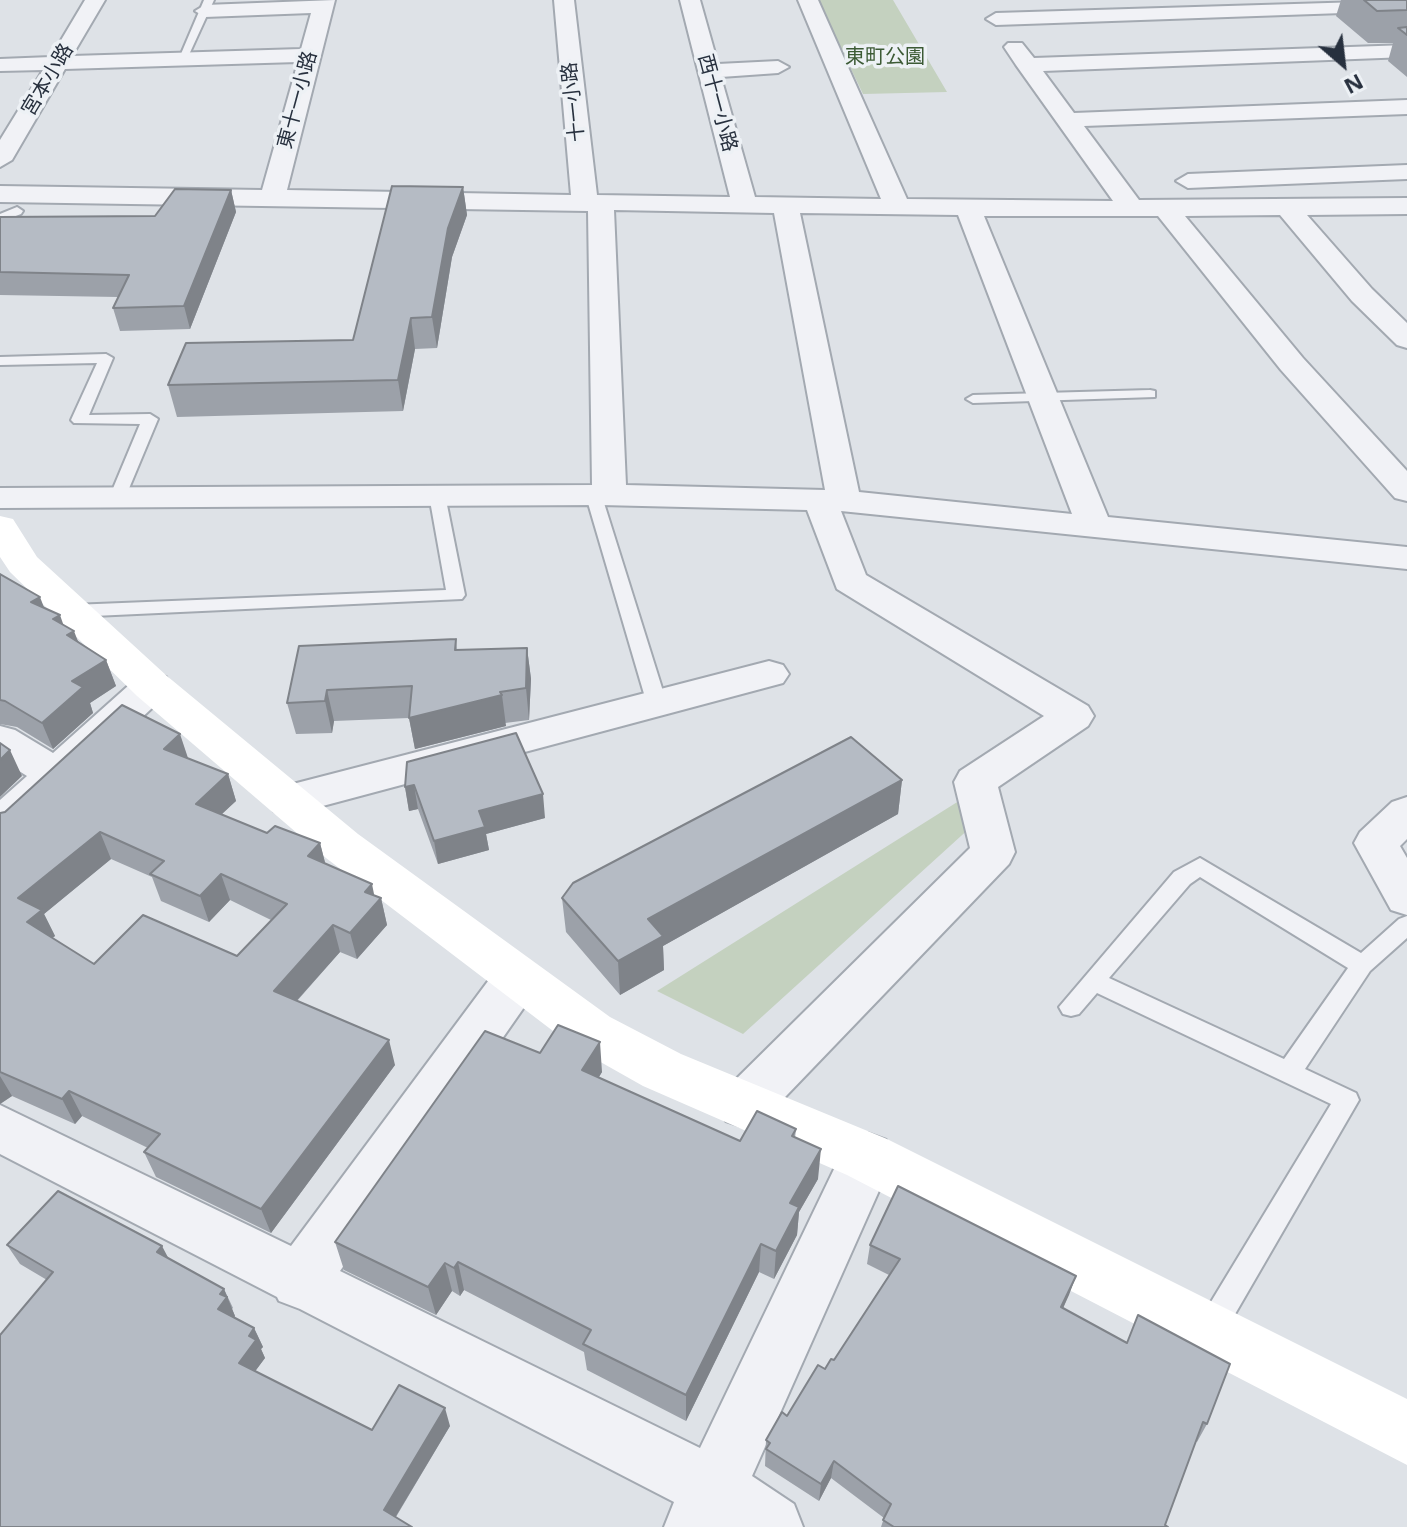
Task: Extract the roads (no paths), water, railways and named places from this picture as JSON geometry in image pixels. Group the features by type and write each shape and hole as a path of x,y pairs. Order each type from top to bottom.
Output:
{"street":[{"name":"宮本小路","path":"0,160 95,0"},
{"name":"十一小路","path":"564,0 593,204 609,488 601,495"},
{"name":"西十一小路","path":"690,0 745,206"},
{"path":"808,0 898,208"},
{"path":"982,0 1132,209"},
{"path":"207,5 324,4"},
{"name":"東十一小路","path":"272,199 324,4"},
{"path":"996,19 1399,6"},
{"path":"1027,65 1407,51"},
{"path":"0,65 310,55"},
{"path":"709,71 778,67"},
{"path":"1067,120 1407,107"},
{"path":"8,202 272,199 1132,209 1157,191 1407,172"},
{"path":"1114,184 1287,207 1407,206"},
{"path":"1157,191 1292,364 1407,491"},
{"path":"744,1105 993,852 975,782 1074,716 850,581 832,500 786,206"},
{"path":"1287,207 1362,295 1407,339"},
{"path":"968,208 1093,524"},
{"path":"1370,450 1407,446"},
{"path":"0,498 601,495 832,500 1407,558"},
{"path":"0,527 23,564 152,686 342,846 592,1032 662,1070 867,1157 1407,1433"},
{"path":"289,800 769,674"},
{"path":"0,825 152,686"},
{"path":"0,740 55,773"},
{"path":"1407,813 1376,843 1407,898"},
{"path":"299,1282 517,979"},
{"path":"0,1128 299,1282 706,1508 771,1527"},
{"path":"706,1508 867,1157"}],"lane":[{"path":"182,59 207,5"},
{"path":"0,218 8,202"},
{"path":"0,361 106,358 79,420 150,419 117,498"},
{"path":"973,399 1150,394"},
{"path":"72,611 456,595 437,495"},
{"path":"601,495 596,503 657,704"},
{"path":"1071,1007 1182,878 1200,866 1362,965"},
{"path":"1289,1072 1362,965 1407,925"},
{"path":"1093,981 1347,1100 1209,1331"}],"park label":[{"name":"東町公園","path":"885,57"}]}
